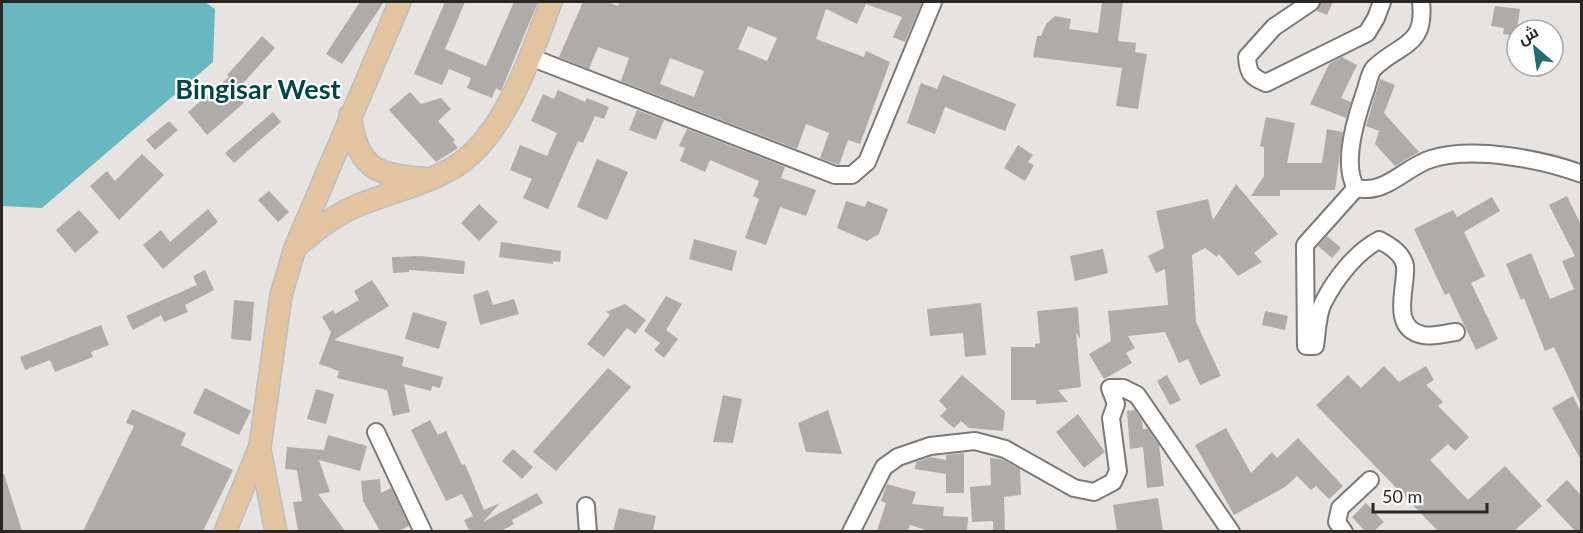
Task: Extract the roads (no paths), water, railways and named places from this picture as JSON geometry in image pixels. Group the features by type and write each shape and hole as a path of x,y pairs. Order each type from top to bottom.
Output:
{"main road":[{"path":"225,531 260,446 281,295 295,248 350,114 400,2"},
{"path":"295,248 323,225 353,207 456,165 479,145 495,125 530,57 551,2"},
{"path":"350,114 353,139 362,155 375,168 391,177 426,179"},
{"path":"260,446 264,478 276,531"}],"street":[{"path":"530,57 835,175 852,175 867,162 933,2"},
{"path":"1311,2 1274,27 1247,57 1248,70 1253,78 1266,83 1367,33 1382,2"},
{"path":"1356,188 1351,181 1352,129 1373,69 1407,46 1423,21 1421,2"},
{"path":"1456,332 1423,335 1410,327 1402,316 1405,264 1393,249 1379,240 1366,246 1354,258 1322,305 1316,346 1306,346 1305,245 1356,188 1381,187 1428,160 1457,154 1533,158 1581,174"},
{"path":"851,531 884,467 898,457 930,446 975,441 1005,449 1074,488 1094,492 1113,482 1118,471 1110,418 1116,404 1110,388 1123,388 1137,395 1231,531"},
{"path":"376,432 423,531"},
{"path":"1344,531 1337,522 1340,508 1370,480"},
{"path":"586,506 588,531"}],"water":[{"path":"2,2 205,2 215,9 213,62 42,208 2,206"}],"district":[{"name":"Bingisar West","path":"258,90"}]}
